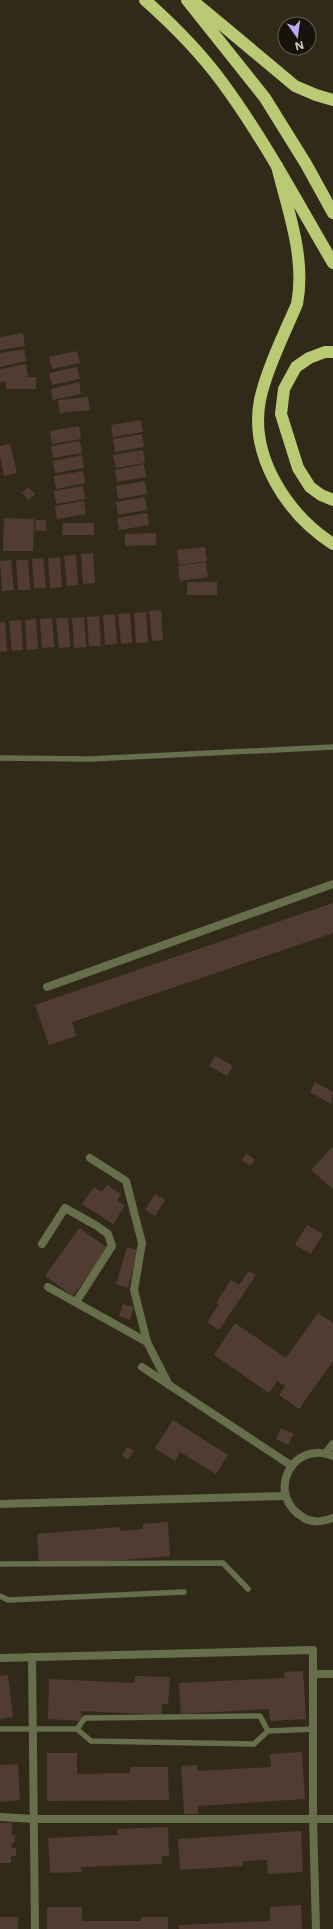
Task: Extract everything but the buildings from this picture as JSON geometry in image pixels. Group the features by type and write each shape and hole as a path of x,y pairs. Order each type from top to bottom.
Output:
{"highway":[{"path":"145,0 204,60 236,102 277,166 333,263"},
{"path":"187,0 264,98 306,164 333,213"},
{"path":"191,0 295,86 333,100"},
{"path":"277,166 298,250 299,292 297,304 260,401 259,427 264,456 270,474 278,487 305,522 333,544"},
{"path":"333,352 325,352 309,358 296,367 284,389 281,414 298,468 310,487 321,495 333,500"}],"street":[{"path":"47,987 333,884"},
{"path":"90,1158 126,1181 128,1186 142,1243 134,1290 147,1342 169,1385"},
{"path":"42,1244 66,1208 108,1234 112,1246 76,1302"},
{"path":"48,1287 147,1342"},
{"path":"142,1367 292,1466"},
{"path":"333,1444 330,1455 314,1453 303,1456 287,1473 284,1484 285,1496 289,1506 297,1514 306,1519 317,1521 333,1518"},
{"path":"0,1504 285,1496"},
{"path":"0,1658 313,1650 313,1818 316,1929"},
{"path":"32,1657 34,1729 35,1929"},
{"path":"314,1674 333,1674"},
{"path":"0,1817 34,1819 333,1818"}],"lane":[{"path":"0,758 90,759 333,747"},
{"path":"0,1564 223,1563 248,1589"},
{"path":"0,1596 8,1600 184,1592"},
{"path":"77,1729 85,1718 260,1716 268,1731"},
{"path":"0,1729 77,1729 91,1741 254,1744 268,1731 314,1729"}]}
